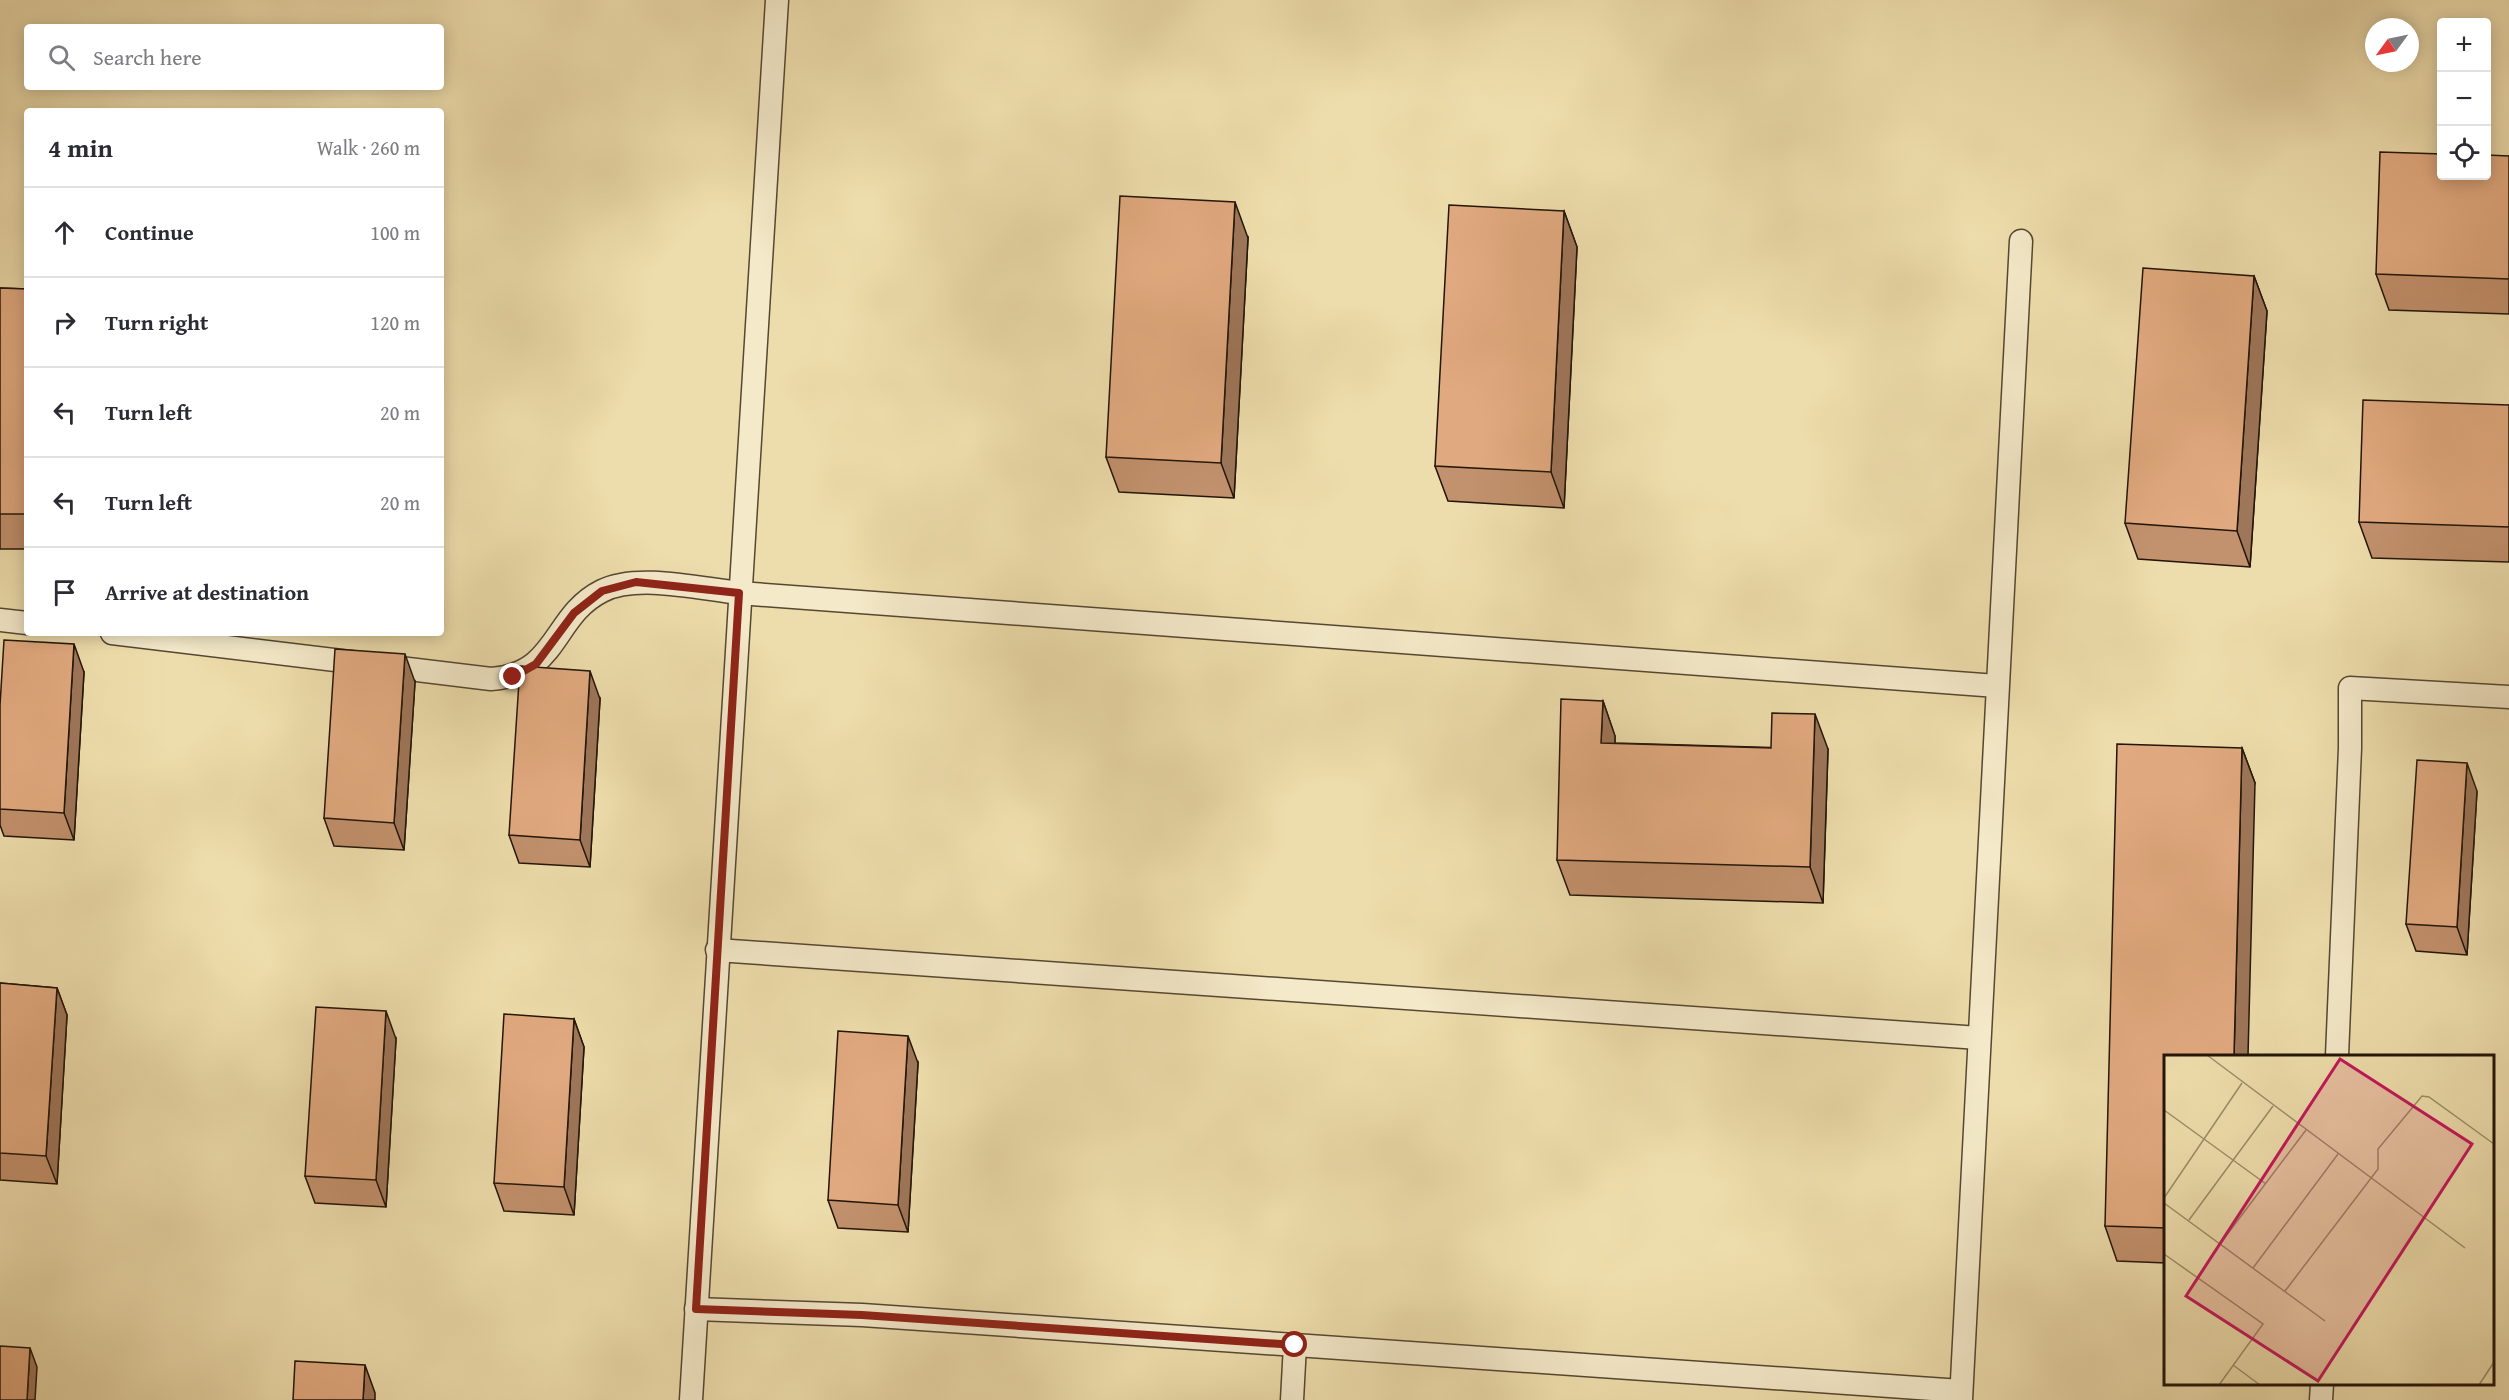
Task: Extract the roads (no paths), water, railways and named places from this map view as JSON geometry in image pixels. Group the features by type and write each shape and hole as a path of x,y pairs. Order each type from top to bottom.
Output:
{"lane":[{"path":"691,1400 777,0"},
{"path":"696,1309 862,1315 1295,1345 1961,1396 2021,241"},
{"path":"137,636 491,679 513,677 536,664 574,613 602,591 636,582 739,593 1997,686"},
{"path":"0,620 24,623"},
{"path":"2337,1055 2350,748 2350,688 2509,697"},
{"path":"717,950 1979,1038"},
{"path":"1292,1400 1295,1345"},
{"path":"2321,1400 2322,1385"}]}
